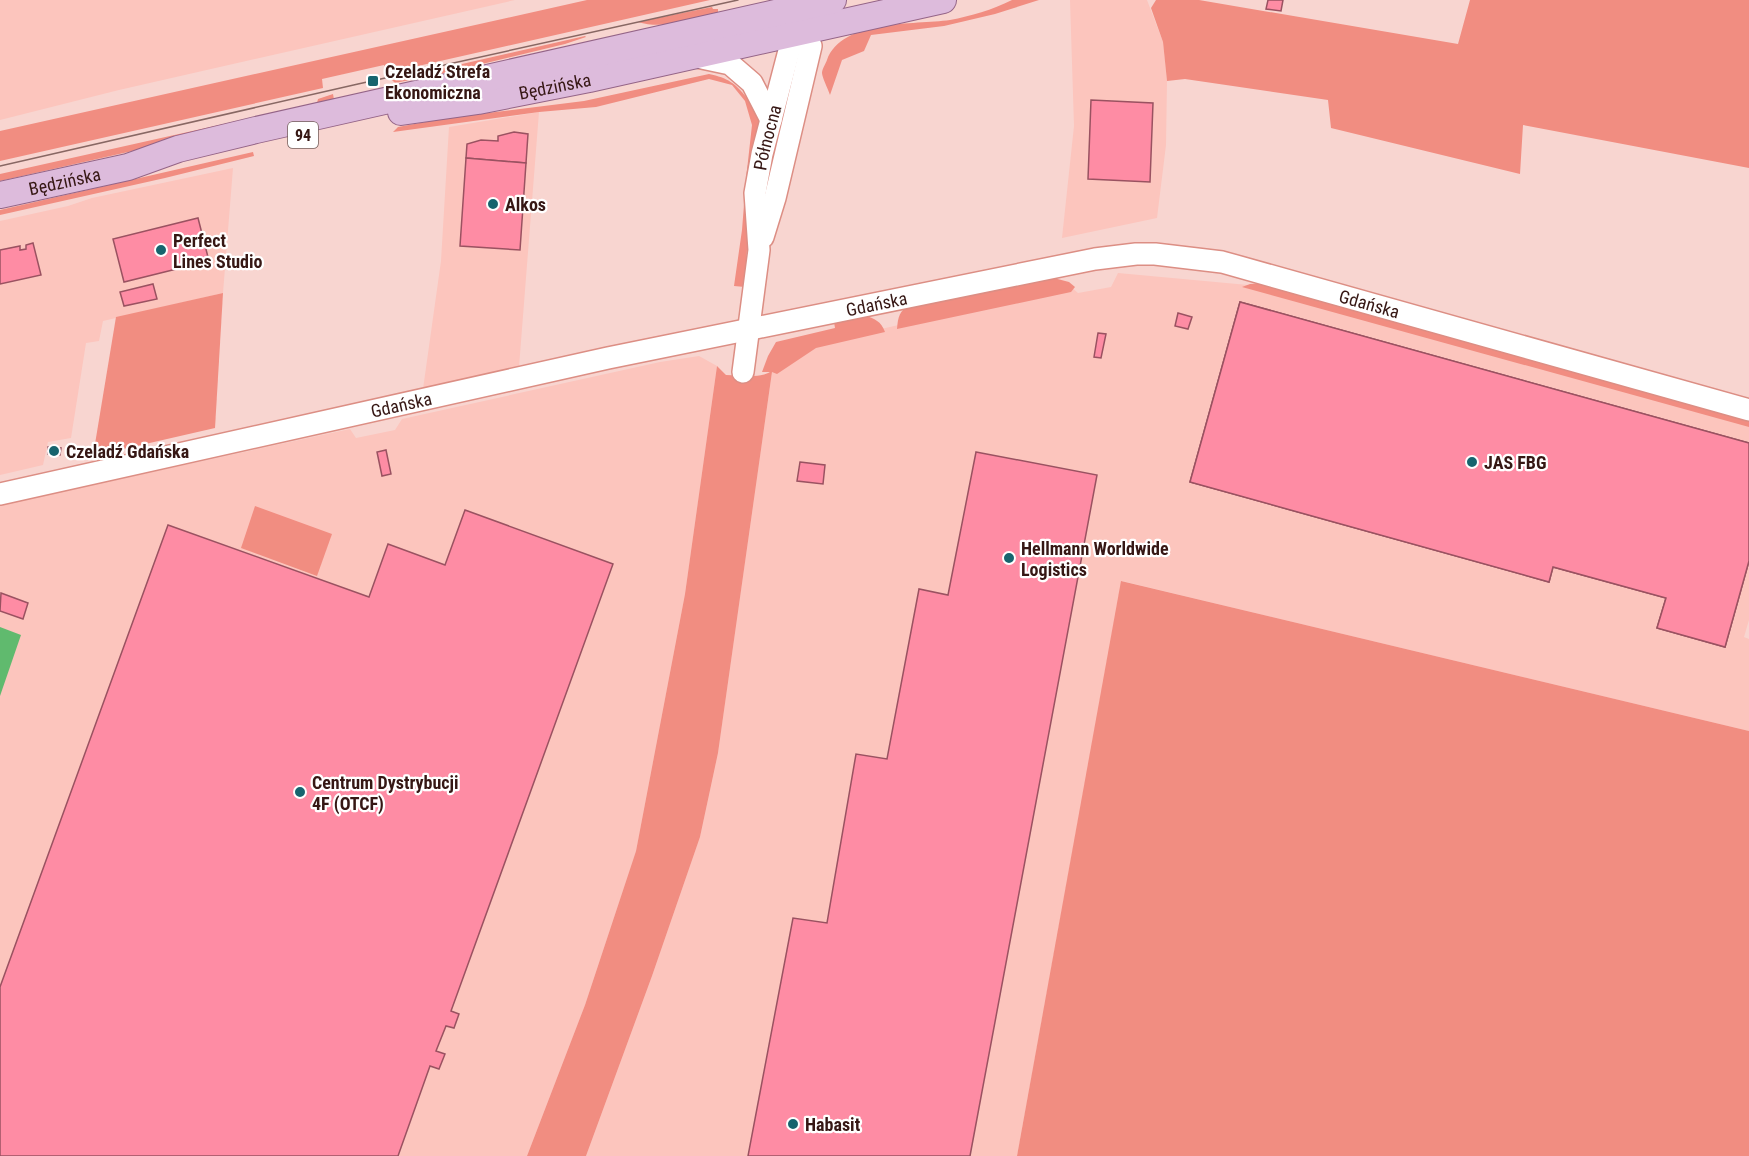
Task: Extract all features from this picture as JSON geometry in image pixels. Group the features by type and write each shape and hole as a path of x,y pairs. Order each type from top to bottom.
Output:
{"main road":[{"name":"Będzińska","path":"128,167 183,163 404,111 489,99 589,79 944,0"},
{"name":"Będzińska","path":"0,195 128,167 178,149 247,132 820,1"}],"street":[{"name":"Północna","path":"759,250 755,193 762,154 790,47 805,32 820,1"},
{"name":"Północna","path":"743,372 759,250 775,198 811,46 805,32"},
{"path":"693,56 730,64 752,83 771,120"},
{"name":"Gdańska","path":"0,494 597,360 1095,259 1136,254 1168,255 1222,262 1749,410"}],"shaded area":[{"path":"0,0 515,0 119,90 0,120"},
{"path":"587,0 710,0 387,73 384,65 322,79 323,88 0,161 0,131"},
{"path":"1012,0 1039,0 995,14 944,26 871,35 864,51 842,60 830,95 822,73 835,47 847,37 881,26 950,20 974,15"},
{"path":"1070,0 1147,0 1163,42 1167,81 1166,145 1157,218 1062,238 1074,126"},
{"path":"1156,0 1199,0 1458,44 1470,0 1749,0 1749,168 1523,125 1520,174 1331,128 1328,100 1185,79 1167,81 1163,42 1151,8"},
{"path":"712,7 718,9 718,13 678,23 658,25 638,22"},
{"path":"585,36 565,44 445,73 395,83 392,80"},
{"path":"709,74 731,82 747,98 751,96 758,113 761,130 749,212 745,287 734,286 752,125 745,101 732,85 709,79 596,107 539,112 393,132 398,127 447,118 584,101"},
{"path":"333,94 335,105 0,181 0,174 317,103 318,99"},
{"name":"Alkos","path":"539,112 519,367 423,389 441,261 449,127"},
{"path":"253,152 254,156 0,215 0,210"},
{"path":"233,168 223,293 103,321 99,341 86,343 71,438 48,442 43,465 0,475 0,221 68,206 92,198"},
{"path":"1118,273 1248,285 1749,421 1749,620 1744,637 1749,639 1749,731 1122,581 1017,1156 586,1156 700,837 718,753 772,372 811,345 1070,286 1078,293 1111,287"},
{"path":"1050,277 1069,282 1075,287 1071,292 897,329 900,315 910,305"},
{"path":"1263,283 1749,419 1749,427 1242,287"},
{"path":"223,293 215,428 93,456 116,317"},
{"path":"864,315 882,325 885,332 816,348 777,374 772,372 718,753 700,837 586,1156 527,1156 585,1005 636,851 685,594 717,366 726,375 765,374 770,372 762,372 776,342 835,328 834,322"},
{"path":"699,356 717,366 685,594 636,851 585,1005 527,1156 0,1156 0,505 350,429 356,438 395,430 402,419 660,362"},
{"path":"255,506 332,534 317,576 241,548"},
{"path":"1121,581 1749,731 1749,1156 1017,1156"},
{"path":"0,627 21,635 0,696"}],"building":[{"path":"1268,0 1283,0 1281,11 1266,9"},
{"path":"1091,100 1153,103 1150,182 1088,179"},
{"path":"514,132 528,134 526,163 466,158 467,144 481,140 498,141 498,136"},
{"name":"Alkos","path":"466,158 526,163 520,250 460,246"},
{"name":"Perfect Lines Studio","path":"198,218 209,261 124,282 113,239"},
{"path":"33,243 41,275 0,284 0,250 20,246 20,250 26,249 26,245"},
{"path":"153,284 157,299 124,306 120,292"},
{"name":"JAS FBG","path":"1240,302 1749,443 1749,561 1725,647 1657,628 1666,598 1553,567 1549,582 1190,482"},
{"name":"JAS FBG","path":"1240,302 1749,443 1749,561 1725,647 1657,628 1666,598 1553,567 1549,582 1190,482"},
{"path":"1178,313 1192,317 1188,329 1175,326"},
{"path":"1098,333 1106,334 1101,358 1094,357"},
{"name":"Czeladź Gdańska","path":"48,447 61,448 60,455 48,454"},
{"path":"386,450 391,474 382,476 377,452"},
{"path":"976,452 1097,475 970,1156 748,1156 793,918 827,923 856,754 887,759 919,589 948,595"},
{"path":"800,462 825,465 823,484 797,481"},
{"name":"Centrum Dystrybucji 4F (OTCF)","path":"465,510 613,564 451,1011 459,1014 454,1028 446,1026 436,1051 445,1054 439,1069 430,1066 398,1156 0,1156 0,987 168,525 369,597 388,544 445,565"},
{"path":"1,593 28,603 23,619 0,611"}],"tram line":[{"path":"0,166 738,0"}],"place":[{"name":"Czeladź Strefa Ekonomiczna","path":"373,81"},
{"name":"Alkos","path":"493,204"},
{"name":"Perfect Lines Studio","path":"161,250"},
{"name":"Czeladź Gdańska","path":"54,451"},
{"name":"JAS FBG","path":"1472,462"},
{"name":"Hellmann Worldwide Logistics","path":"1009,558"},
{"name":"Centrum Dystrybucji 4F (OTCF)","path":"300,792"},
{"name":"Habasit","path":"793,1124"}]}
